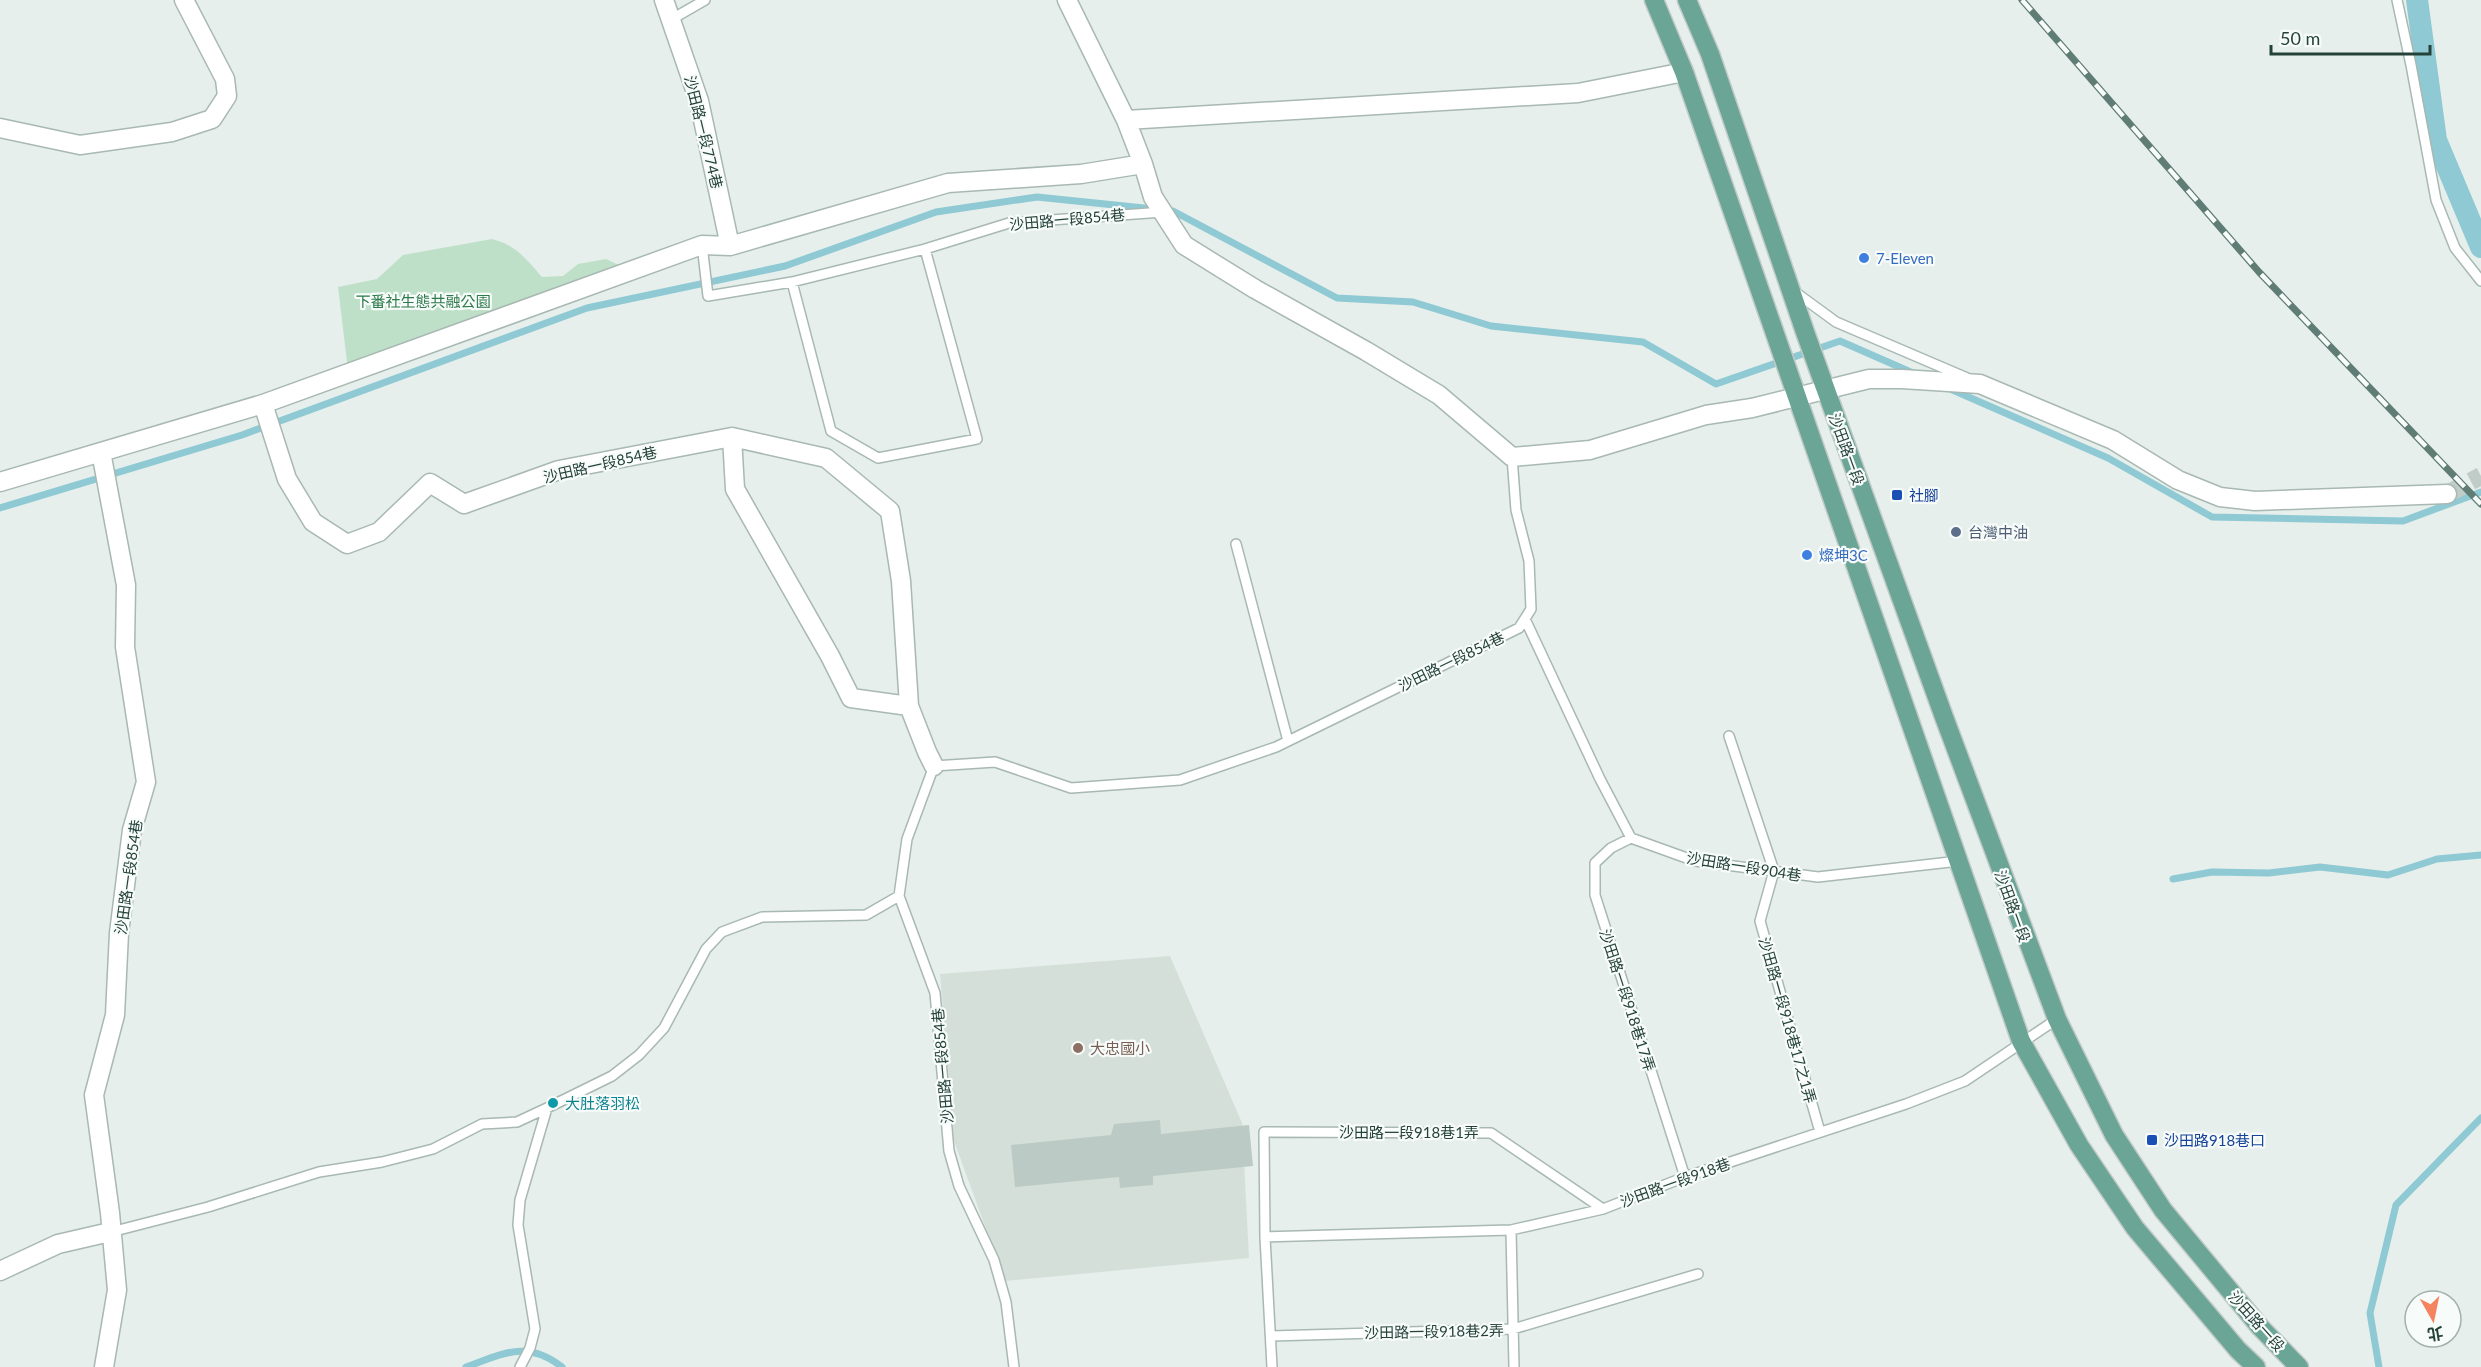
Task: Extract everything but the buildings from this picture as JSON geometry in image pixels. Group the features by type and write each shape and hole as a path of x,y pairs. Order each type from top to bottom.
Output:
{"main road":[{"path":"1654,0 1684,72"},
{"path":"1687,0 1710,54 1790,289"},
{"name":"沙田路一段","path":"1684,72 2021,1041 2079,1145 2134,1228 2238,1350 2256,1367"},
{"name":"沙田路一段","path":"1790,289 1952,740 2057,1019 2114,1135 2163,1210 2260,1327 2299,1367"}],"street":[{"path":"0,128 80,145 172,132 212,119 227,96 225,79 184,0"},
{"name":"沙田路一段774巷","path":"664,0 699,101 730,246"},
{"path":"1067,0 1125,120 1154,197 1184,245 1255,289 1439,395 1512,457 1590,450 1706,415 1752,408 1869,379 1980,384 2113,440 2178,480 2220,496 2255,501 2447,494"},
{"path":"1125,120 1578,93 1684,72"},
{"path":"0,482 263,404 702,244 730,246 948,183 1082,174 1143,164"},
{"name":"沙田路一段854巷","path":"263,404 287,479 313,522 347,544 379,532 430,483 464,504 559,470 732,436 826,459 890,511 901,581 909,706 934,766"},
{"path":"732,436 735,489 830,656 851,698 909,706"},
{"name":"沙田路一段854巷","path":"101,452 126,585 125,647 146,782 132,830 119,933 115,1015 94,1095 110,1213 117,1290 104,1367"},
{"path":"0,1271 58,1244 110,1232"}],"lane":[{"path":"672,19 705,0"},
{"path":"2397,0 2436,200 2455,248 2481,281"},
{"name":"沙田路一段854巷","path":"702,244 708,297 792,282 925,249 1009,223 1163,212"},
{"path":"792,282 831,431 878,458 977,439 925,249"},
{"path":"1790,289 1836,322 1980,384"},
{"path":"1512,457 1516,510 1529,561 1531,609 1525,619 1600,779 1631,838"},
{"path":"1236,544 1288,741"},
{"name":"沙田路一段854巷","path":"934,766 995,762 1071,788 1180,780 1288,741 1519,628 1525,619"},
{"path":"1729,736 1774,872"},
{"path":"110,1232 208,1207 319,1172 382,1162 433,1149 482,1124 517,1122 612,1076 639,1056 663,1028 706,949 722,932 762,917 866,915 898,896 908,838 934,766"},
{"name":"沙田路一段904巷","path":"1631,838 1695,861 1818,877 1959,861"},
{"name":"沙田路一段918巷17弄","path":"1631,838 1611,848 1595,863 1595,895 1685,1177"},
{"name":"沙田路一段918巷17之1弄","path":"1774,872 1760,921 1820,1132"},
{"name":"沙田路一段854巷","path":"898,896 935,993 950,1151 959,1186 994,1260 1006,1302 1014,1367"},
{"name":"沙田路一段918巷","path":"1265,1238 1511,1230 1603,1209 1685,1177 1906,1104 1965,1081 2021,1041 2057,1019"},
{"path":"520,1367 530,1348 535,1329 518,1224 520,1200 547,1108"},
{"name":"沙田路一段918巷1弄","path":"1265,1238 1264,1132 1491,1133 1603,1209"},
{"path":"1511,1230 1514,1367"},
{"path":"1265,1238 1272,1367"},
{"name":"沙田路一段918巷2弄","path":"1271,1336 1513,1329 1698,1274"}],"shaded area":[{"name":"大忠國小","path":"1170,956 1242,1123 1249,1258 1005,1281 954,1141 940,974"}],"green space":[{"name":"下番社生態共融公園","path":"492,239 514,249 542,277 563,276 578,264 606,259 623,267 349,378 338,287 377,279 403,255"}],"waterway":[{"path":"2417,0 2436,140 2481,247"},
{"path":"0,508 242,435 587,308 785,266 936,212 1037,197 1173,211 1337,298 1413,302 1491,326 1643,342 1716,384 1840,341 1913,373"},
{"path":"1948,388 2108,458 2212,517 2403,521 2481,492"},
{"path":"2173,879 2212,872 2269,873 2320,867 2388,875 2437,859 2481,855"},
{"path":"2379,1367 2370,1313 2396,1205 2481,1118"},
{"path":"466,1367 503,1354 526,1351 549,1358 562,1367"}],"tunnel":[{"path":"2447,494 2481,476"}],"railway":[{"path":"2022,0 2259,272 2481,504"}],"place":[{"name":"7-Eleven","path":"1864,258"},
{"name":"社腳","path":"1897,495"},
{"name":"台灣中油","path":"1956,532"},
{"name":"燦坤3C","path":"1807,555"},
{"name":"大忠國小","path":"1078,1048"},
{"name":"大肚落羽松","path":"553,1103"},
{"name":"沙田路918巷口","path":"2152,1140"}]}
